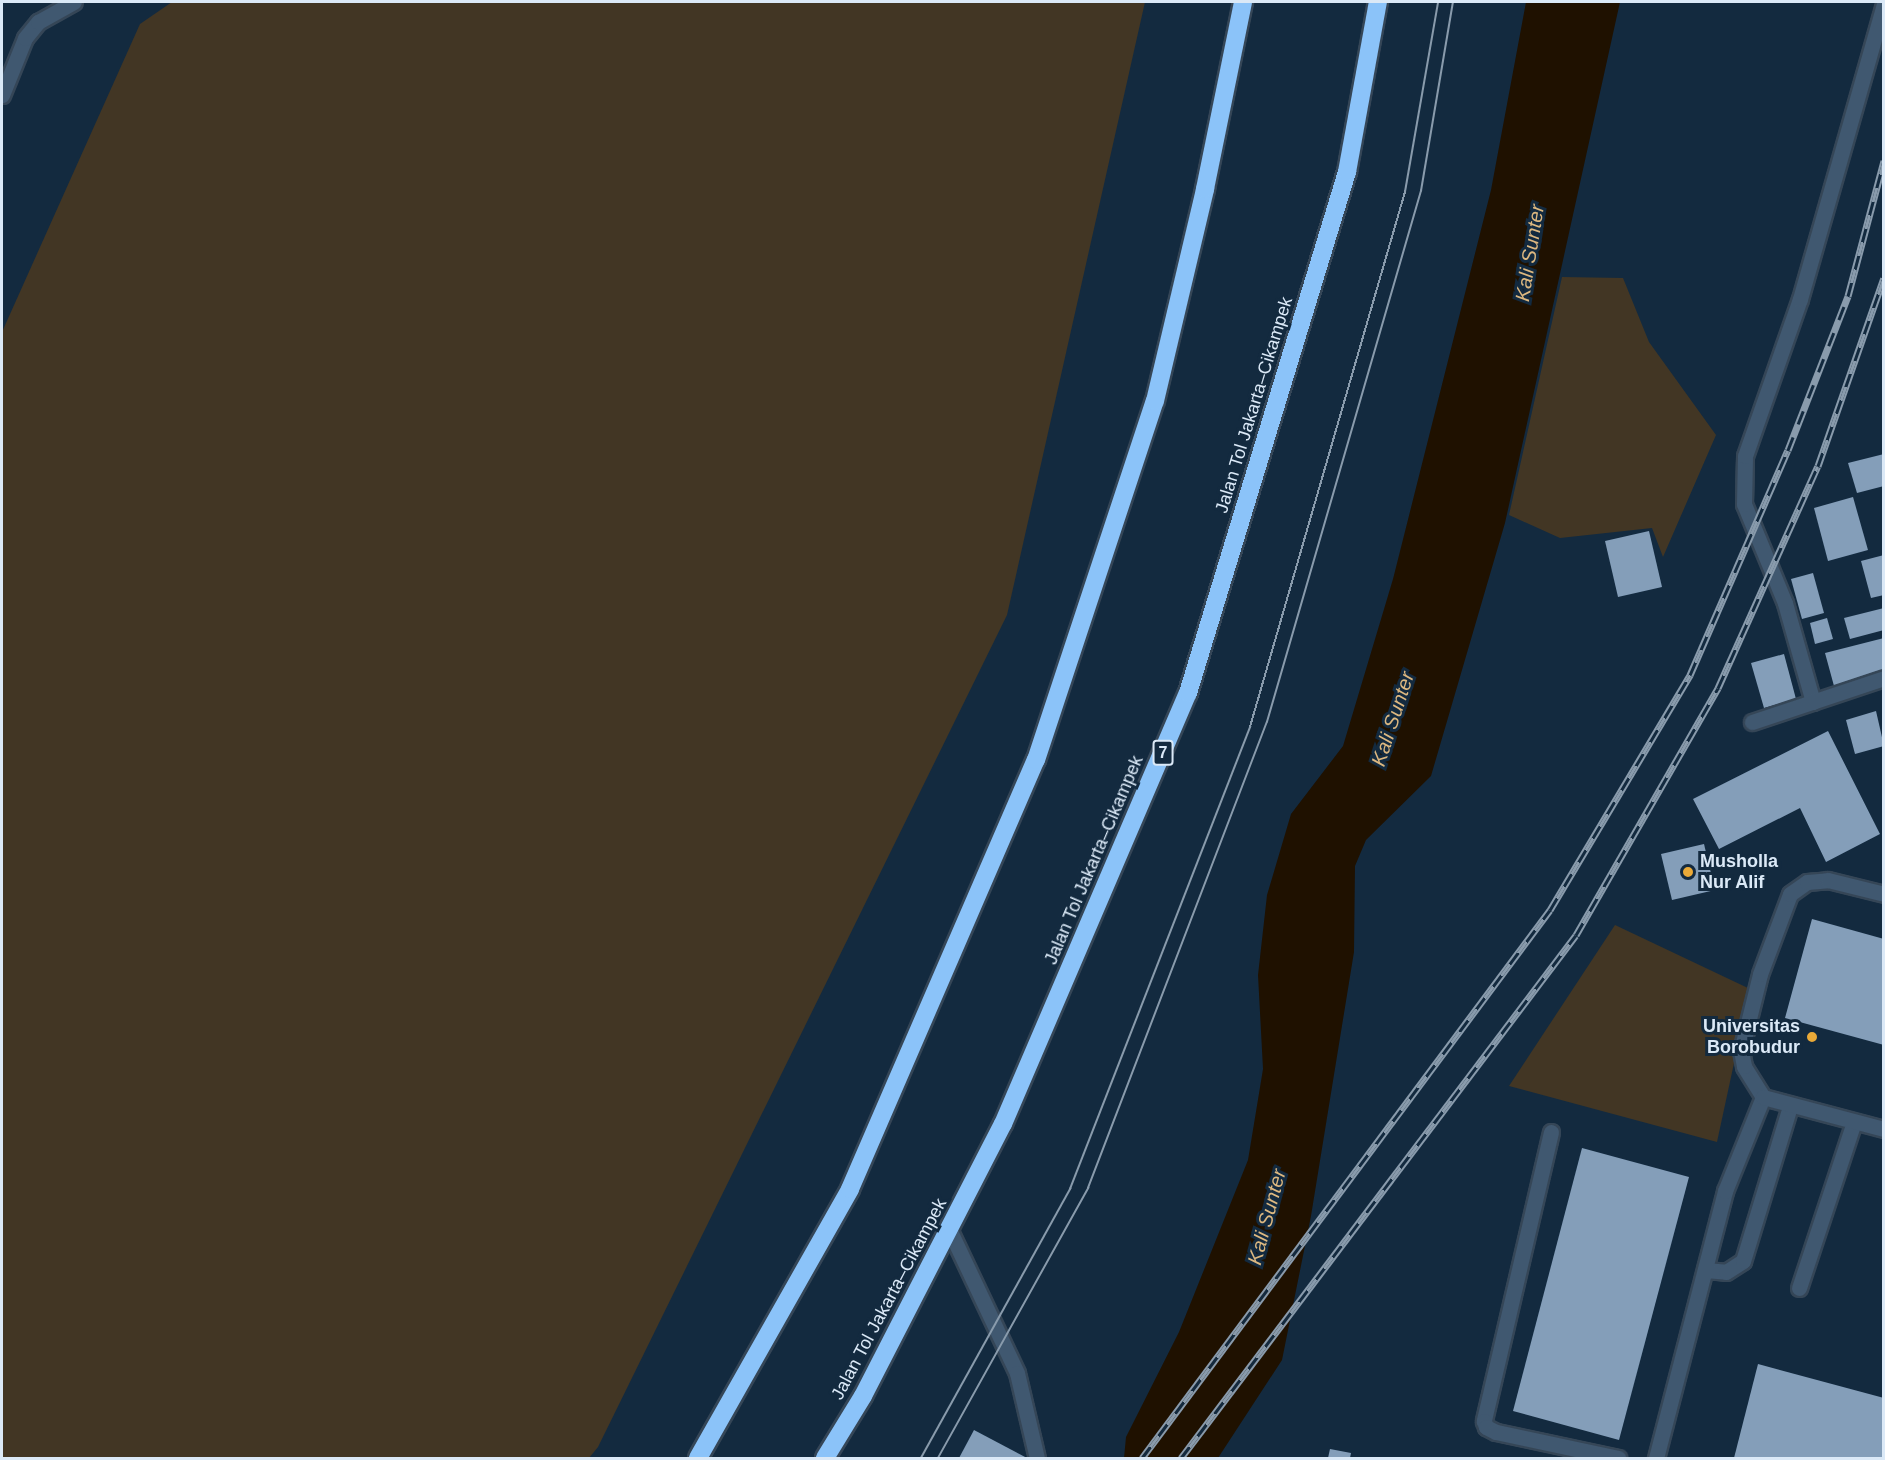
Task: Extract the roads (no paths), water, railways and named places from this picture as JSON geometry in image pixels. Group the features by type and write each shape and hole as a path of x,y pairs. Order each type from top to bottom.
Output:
{"highway":[{"path":"698,1458 850,1189 1036,760 1155,401 1205,189 1243,2"},
{"name":"Jalan Tol Jakarta–Cikampek","path":"825,1458 863,1396 1003,1124 1188,693 1347,172 1378,2"}],"street":[{"path":"2,95 25,38 38,22 74,2"},
{"path":"1813,702 1785,603 1744,504 1745,456 1800,299 1884,5"},
{"path":"1752,722 1884,678"},
{"path":"1884,894 1828,880 1808,882 1790,894 1760,974 1741,1050 1744,1065 1763,1098 1884,1129"},
{"path":"1656,1458 1725,1191 1763,1098"},
{"path":"1705,1270 1726,1272 1743,1261 1790,1106"},
{"path":"1799,1288 1854,1122"},
{"path":"1551,1132 1484,1420 1486,1427 1497,1432 1618,1458"},
{"path":"950,1228 1017,1373 1038,1458"}],"water":[{"name":"Kali Sunter","path":"1526,2 1620,2 1505,523 1431,776 1366,840 1355,866 1354,952 1311,1216 1282,1360 1218,1458 1124,1458 1126,1437 1179,1332 1248,1160 1263,1069 1258,975 1267,895 1291,814 1343,746 1393,579 1491,190"}],"tram line":[{"path":"921,1458 1070,1189 1250,727 1405,192 1438,2"},
{"path":"938,1458 1088,1188 1267,722 1421,191 1453,2"}],"railway":[{"path":"1142,1458 1550,910 1690,675 1788,450 1848,296 1884,161"},
{"path":"1181,1458 1576,935 1718,688 1818,466 1884,278"}],"place":[{"name":"Musholla Nur Alif","path":"1688,872"},
{"name":"Universitas Borobudur","path":"1812,1037"}]}
